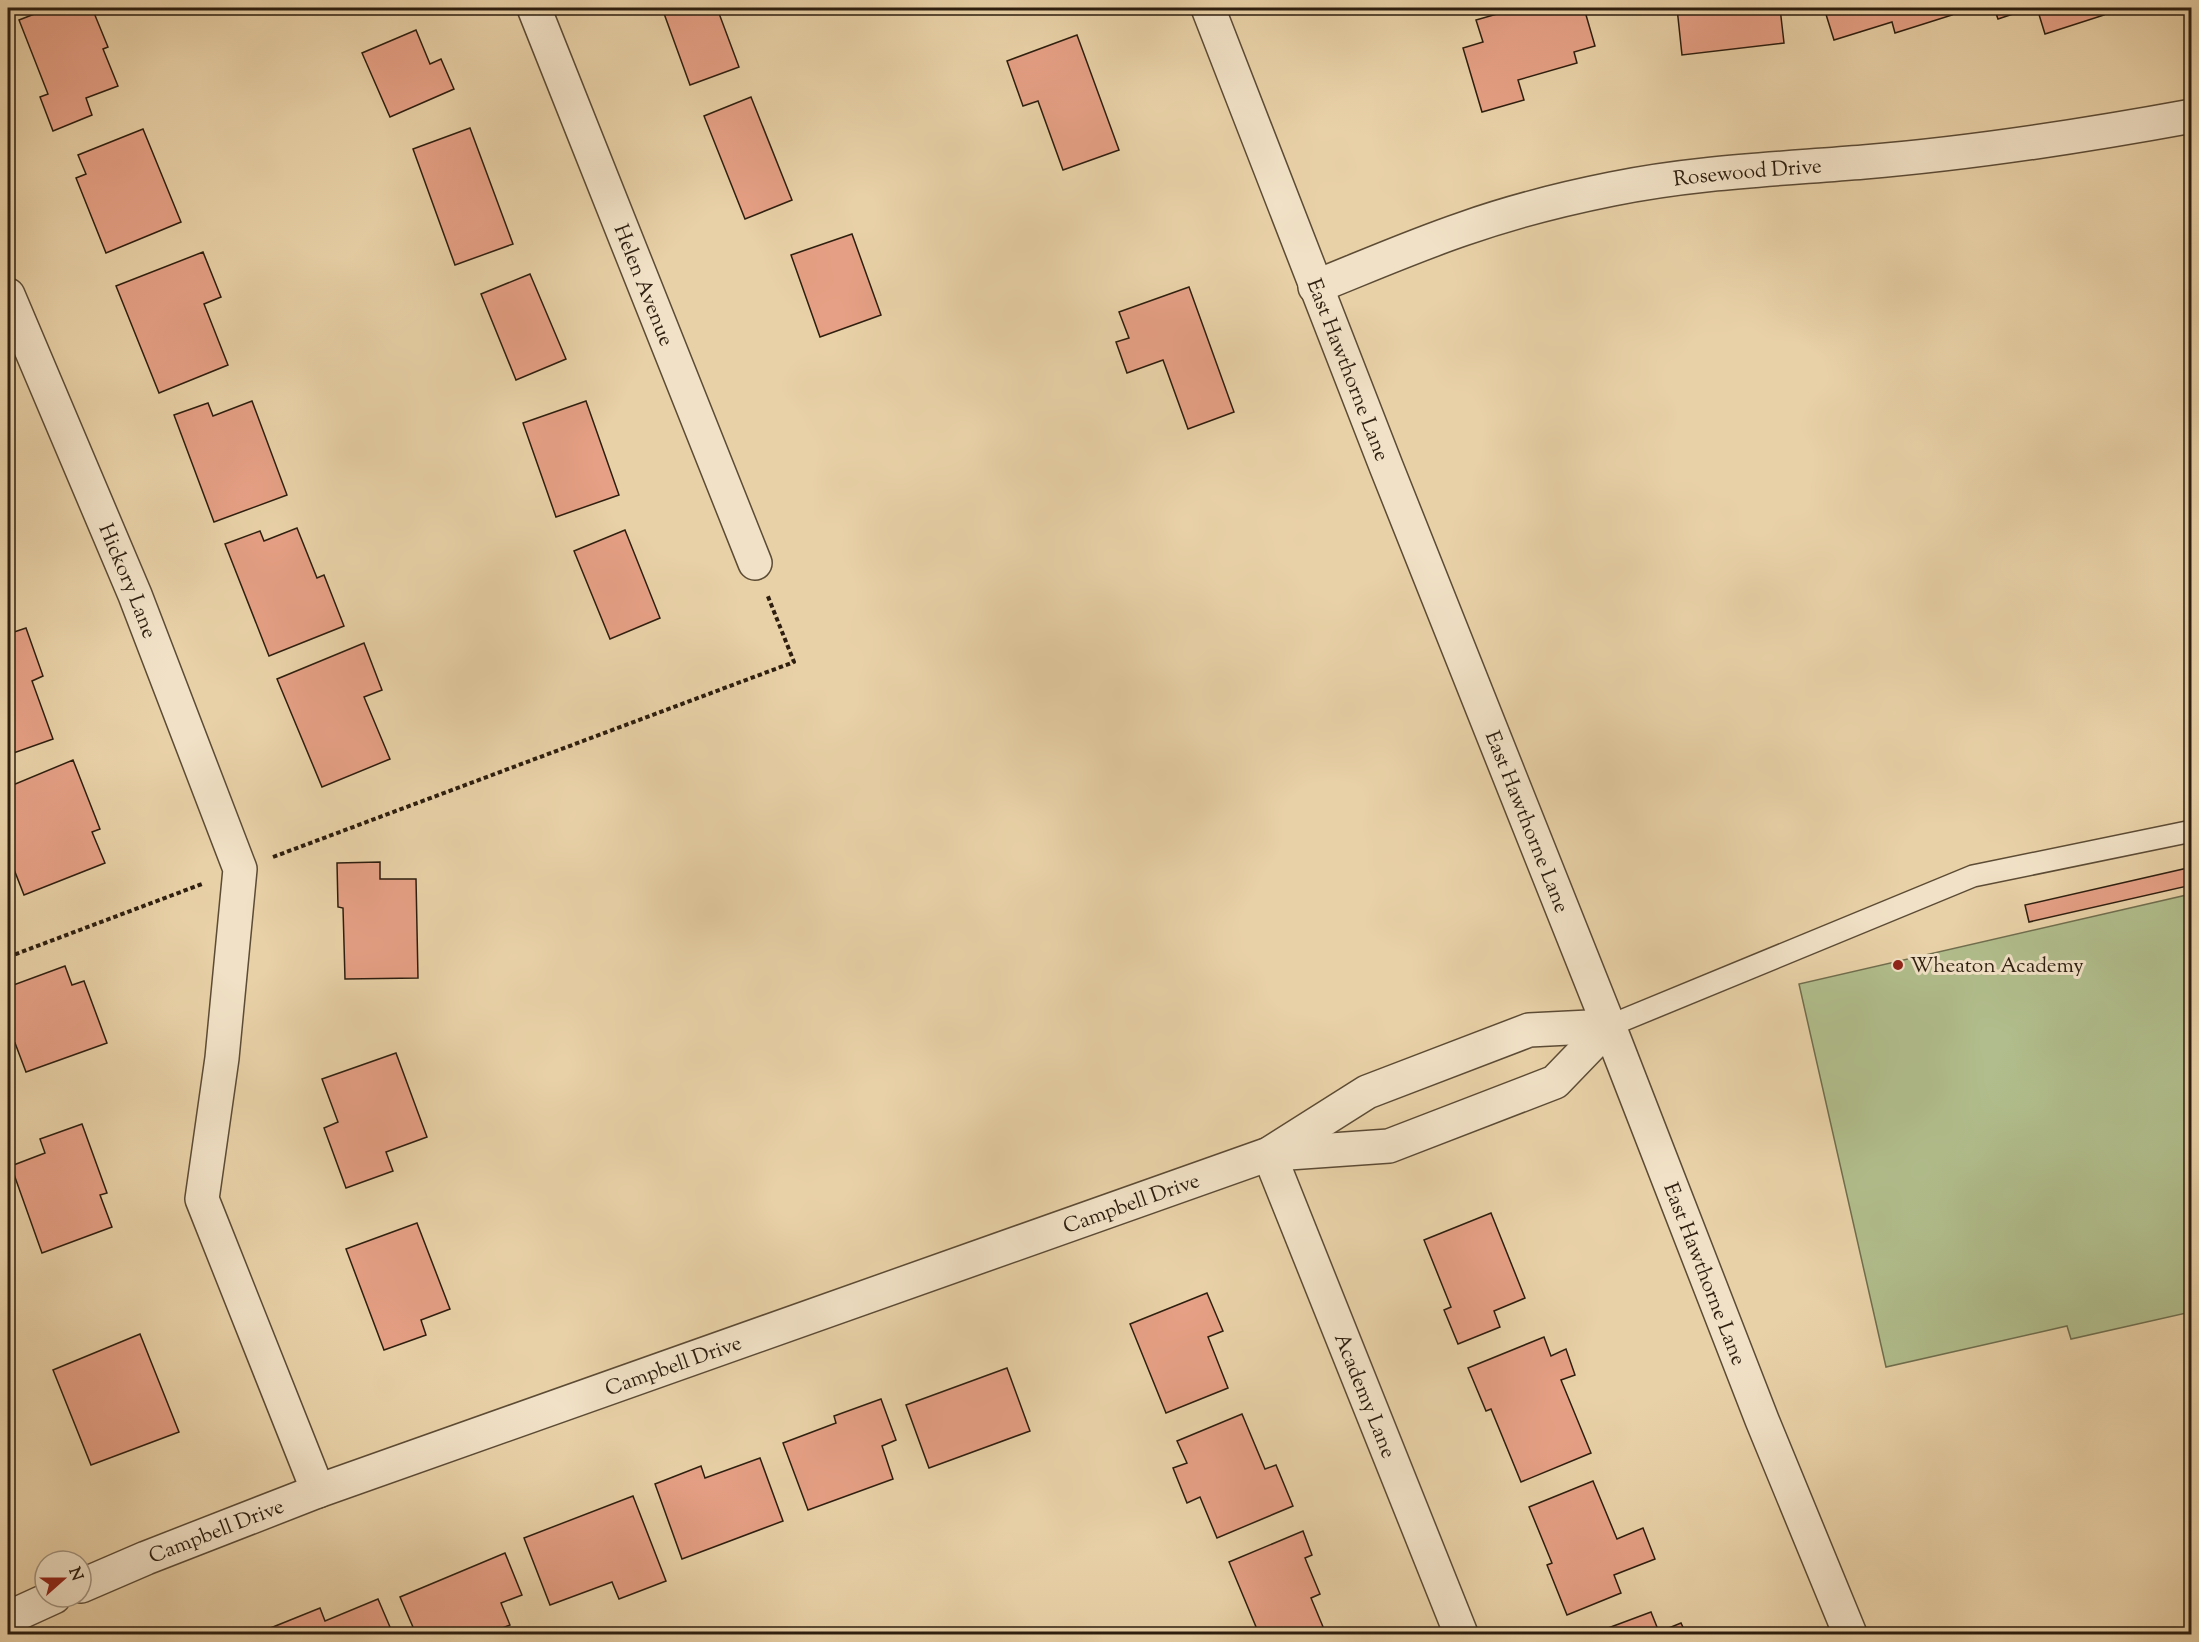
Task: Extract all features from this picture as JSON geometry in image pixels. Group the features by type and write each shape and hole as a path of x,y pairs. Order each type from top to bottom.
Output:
{"street":[{"name":"Helen Avenue","path":"534,8 755,563"},
{"name":"East Hawthorne Lane","path":"1208,8 1762,1420 1850,1635"},
{"name":"Rosewood Drive","path":"1316,286 1463,229 1515,212 1611,189 1736,171 1962,152 2108,131 2192,116"},
{"name":"Hickory Lane","path":"8,296 135,595 240,869"},
{"path":"240,869 222,1058 202,1199 318,1491"},
{"name":"Campbell Drive","path":"1269,1154 1389,1146 1555,1082 1609,1026"},
{"name":"Campbell Drive","path":"93,1581 318,1491 1269,1154 1367,1092 1529,1030 1609,1026"},
{"name":"Academy Lane","path":"1269,1154 1461,1635"},
{"path":"8,1618 33,1607"}],"lane":[{"path":"1609,1026 1973,876 2192,831"}],"path":[{"path":"8,957 794,662 755,563"}],"green space":[{"path":"2191,894 2191,1312 2071,1339 2067,1326 1886,1367 1799,984"}],"building":[{"path":"50,8 92,8 108,47 103,49 118,86 86,98 92,115 53,131 40,97 48,94 19,20"},
{"path":"662,8 717,8 739,67 690,85"},
{"path":"1518,8 1584,8 1595,46 1574,52 1577,63 1518,80 1524,100 1482,112 1463,48 1483,42 1476,20"},
{"path":"1677,8 1780,8 1784,43 1682,55"},
{"path":"1824,8 1950,8 1952,15 1895,33 1892,22 1834,40"},
{"path":"1994,8 2031,8 1998,19"},
{"path":"2037,8 2102,8 2104,15 2045,34"},
{"path":"416,30 430,64 441,59 454,89 390,117 362,53"},
{"path":"1077,35 1119,150 1063,170 1038,101 1023,106 1007,61"},
{"path":"751,97 792,200 745,219 704,116"},
{"path":"470,128 513,244 455,265 413,149"},
{"path":"143,129 181,222 106,253 76,178 86,174 78,155"},
{"path":"852,234 881,315 820,337 791,255"},
{"path":"203,252 221,297 204,304 228,365 159,393 116,286"},
{"path":"530,274 566,359 516,380 481,294"},
{"path":"1189,287 1234,412 1188,429 1163,360 1127,373 1116,342 1129,338 1119,312"},
{"path":"252,401 287,495 214,522 174,415 208,403 213,416"},
{"path":"586,401 619,495 556,517 523,423"},
{"path":"297,528 317,578 324,575 344,626 269,656 225,544 260,531 264,541"},
{"path":"625,530 660,618 610,639 574,551"},
{"path":"26,628 43,676 32,681 53,739 8,755 8,634"},
{"path":"364,643 382,690 364,697 390,759 322,787 277,679"},
{"path":"73,760 100,829 92,832 105,863 24,895 8,854 8,787"},
{"path":"380,862 380,879 416,879 418,978 345,979 343,908 338,907 337,863"},
{"path":"2192,867 2192,885 2029,922 2025,905"},
{"path":"65,966 72,985 84,981 107,1043 26,1072 15,1043 8,1045 8,987"},
{"path":"396,1053 427,1137 386,1152 393,1171 346,1188 324,1128 338,1122 322,1079"},
{"path":"82,1124 107,1193 100,1195 112,1227 42,1253 11,1166 45,1153 40,1139"},
{"path":"1491,1213 1525,1298 1494,1311 1500,1327 1458,1344 1444,1310 1451,1307 1424,1240"},
{"path":"417,1223 450,1309 421,1320 426,1335 384,1350 346,1249"},
{"path":"1207,1293 1223,1331 1208,1337 1228,1388 1166,1413 1130,1324"},
{"path":"140,1334 179,1432 91,1465 53,1370"},
{"path":"1544,1337 1551,1356 1566,1349 1575,1375 1561,1380 1591,1453 1521,1482 1491,1409 1486,1411 1468,1368"},
{"path":"1007,1368 1030,1431 929,1468 906,1405"},
{"path":"881,1399 896,1440 882,1446 893,1479 808,1510 783,1443 836,1423 834,1416"},
{"path":"1242,1414 1265,1469 1276,1465 1293,1506 1217,1538 1200,1497 1187,1503 1173,1468 1187,1463 1177,1441"},
{"path":"760,1458 783,1521 682,1559 655,1484 701,1466 705,1478"},
{"path":"1593,1481 1617,1539 1643,1528 1655,1559 1614,1575 1621,1593 1567,1615 1547,1565 1552,1563 1529,1507"},
{"path":"633,1496 666,1581 619,1599 612,1582 550,1605 524,1538"},
{"path":"1303,1531 1312,1555 1305,1558 1320,1594 1311,1598 1326,1634 1259,1634 1229,1562"},
{"path":"505,1553 522,1595 501,1603 510,1625 490,1634 416,1634 400,1597"},
{"path":"378,1599 393,1634 270,1634 268,1629 320,1608 325,1621"},
{"path":"1651,1612 1659,1632 1681,1623 1686,1634 1592,1634"}],"place":[{"name":"Wheaton Academy","path":"1898,965"}]}
